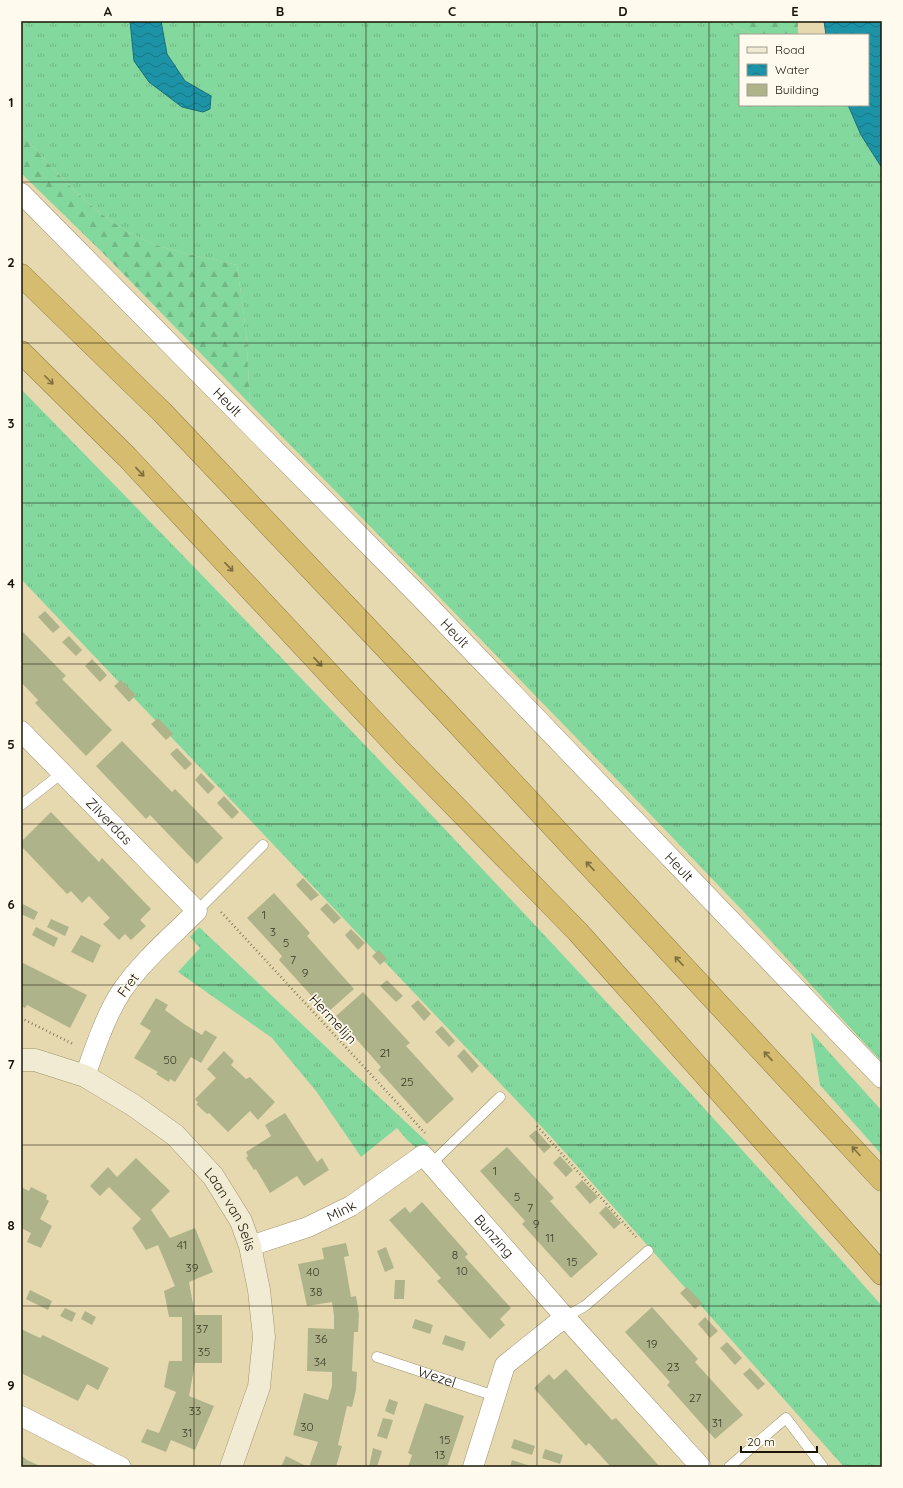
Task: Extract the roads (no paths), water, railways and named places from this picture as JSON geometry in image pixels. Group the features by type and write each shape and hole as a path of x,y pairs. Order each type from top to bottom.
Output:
{"highway":[{"path":"21,275 168,418 440,705 882,1180"},
{"path":"21,352 127,457 404,754 578,932 882,1274"}],"street":[{"name":"Heult","path":"21,193 422,599 882,1078"},
{"name":"Zilverdas","path":"21,731 62,773 203,905"},
{"name":"Fret","path":"85,1076 93,1054 121,992 144,964 203,905"},
{"name":"Laan van Selis","path":"21,1060 35,1060 85,1076 133,1105 175,1135 213,1176 241,1221 250,1246 259,1290 264,1337 259,1387 231,1467"},
{"name":"Mink","path":"250,1246 308,1227 351,1206 432,1157"},
{"name":"Bunzing","path":"432,1157 565,1317 701,1467"},
{"path":"473,1467 505,1365 565,1317"},
{"path":"21,1416 120,1467"}],"lane":[{"path":"21,805 62,773"},
{"path":"203,905 263,845"},
{"path":"432,1157 500,1097"},
{"path":"565,1317 585,1306 648,1251"},
{"name":"Wezel","path":"378,1357 495,1396"},
{"path":"729,1467 786,1418 822,1467"}],"water":[{"path":"130,21 161,21 167,54 185,81 211,96 210,109 203,112 182,107 149,82 134,61"},
{"path":"824,21 882,21 882,168 861,135 848,106 869,106 869,34 826,34"}]}
